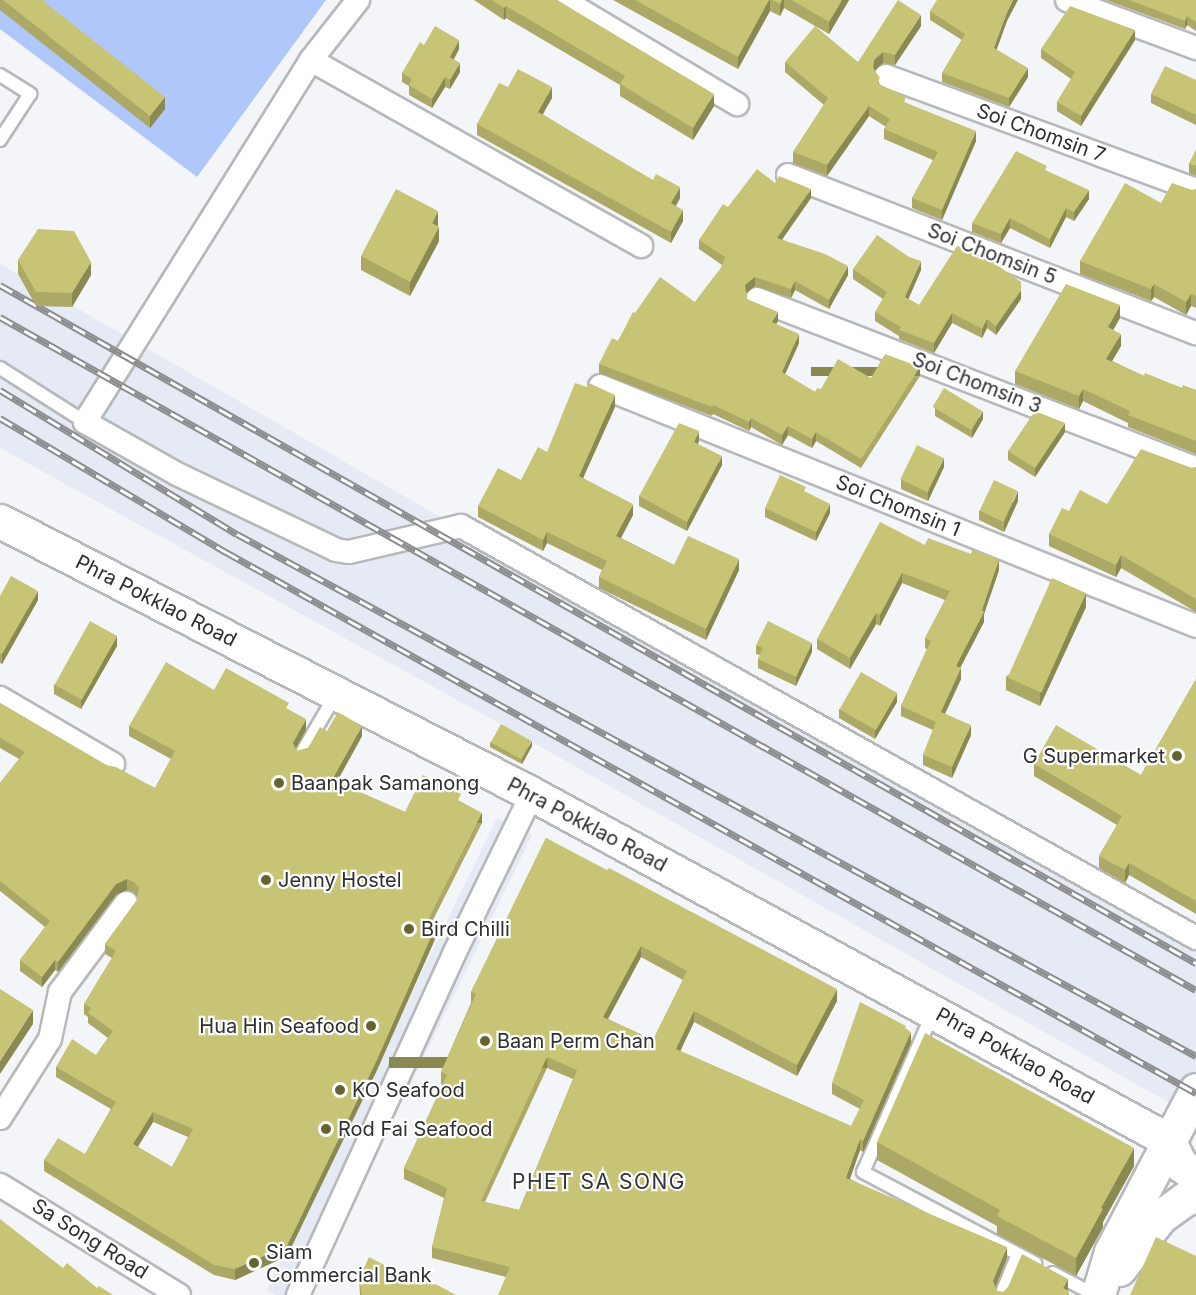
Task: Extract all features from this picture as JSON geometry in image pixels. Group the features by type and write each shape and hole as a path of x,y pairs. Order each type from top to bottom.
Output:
{"street":[{"path":"358,0 311,60 86,422 177,474 336,550 349,552 461,526 1196,938"},
{"path":"563,0 737,104"},
{"path":"1066,0 1196,48"},
{"path":"311,60 641,246"},
{"name":"Soi Chomsin 7","path":"886,76 1196,190"},
{"name":"Soi Chomsin 5","path":"788,175 1196,333"},
{"name":"Soi Chomsin 3","path":"757,299 1196,468"},
{"name":"Soi Chomsin 1","path":"600,386 1196,626"},
{"name":"Phra Pokklao Road","path":"0,521 531,794 1168,1140"},
{"path":"0,698 113,764"},
{"path":"298,1295 446,972 531,794"},
{"path":"0,1118 50,1039 60,993 126,903"},
{"path":"1097,1295 1111,1252 1196,1090"},
{"path":"1168,1140 1181,1165 1196,1176"},
{"name":"Sa Song Road","path":"0,1185 179,1295"},
{"path":"1097,1295 1160,1217 1185,1199 1196,1195"}],"lane":[{"path":"0,75 30,94 0,140"},
{"path":"0,368 86,422"},
{"path":"301,754 336,693"},
{"path":"934,1011 863,1172 1097,1295"},
{"path":"1001,1295 1018,1254"}],"shaded area":[{"path":"0,0 326,0 197,177 0,29"},
{"path":"0,264 451,523 1196,942 1196,1118 479,712 0,448"},
{"path":"497,818 532,835 308,1295 275,1295 266,1291"}],"building":[{"path":"3,0 42,0 165,97 150,116"},
{"path":"492,0 557,0 714,94 693,128 620,84 625,76"},
{"path":"635,0 769,0 738,57"},
{"path":"792,0 842,0 829,22"},
{"path":"898,0 921,15 895,55 883,52 874,60 873,68 880,78 877,83 906,97 904,102 976,131 942,210 912,198 938,152 884,129 890,119 869,106 827,165 793,152 828,98 785,62 815,26 858,62"},
{"path":"937,0 1013,0 994,48 1028,68 1009,98 942,73 965,34 930,11"},
{"path":"1129,0 1196,0 1196,22 1187,16 1185,21"},
{"path":"1070,6 1135,30 1081,116 1057,102 1075,72 1041,49"},
{"path":"435,26 459,40 450,57 460,63 450,80 445,77 432,99 409,85 412,79 402,73 420,42 424,45"},
{"path":"1165,66 1196,80 1196,115 1151,94"},
{"path":"518,69 552,87 538,112 653,180 656,174 680,187 671,203 683,210 671,232 477,124 499,83 508,87"},
{"path":"1196,150 1196,166 1189,164"},
{"path":"1016,151 1047,166 1045,170 1089,190 1074,212 1066,208 1050,239 1010,218 1001,234 972,223"},
{"path":"757,169 775,183 779,176 811,189 777,238 825,254 848,266 829,300 795,281 791,289 755,277 745,285 747,299 778,312 772,322 799,334 782,372 815,392 817,388 821,389 838,359 871,378 885,354 920,367 861,459 816,432 812,439 788,426 782,435 751,418 749,422 713,405 712,407 599,364 612,338 618,341 633,312 635,313 660,277 695,302 721,268 725,257 699,240 723,204 728,207"},
{"path":"1125,183 1161,203 1172,183 1192,190 1196,189 1196,296 1191,294 1186,302 1154,284 1151,289 1080,261"},
{"path":"396,189 438,211 432,223 439,227 410,282 361,256"},
{"path":"38,229 74,231 91,262 72,293 36,292 18,260"},
{"path":"877,235 909,257 921,261 905,297 919,305 957,246 986,257 1021,282 1021,290 996,326 987,319 982,329 952,313 934,343 899,330 901,327 875,312 887,292 853,269"},
{"path":"1066,284 1120,305 1108,327 1121,334 1106,359 1144,376 1145,373 1182,388 1183,385 1196,390 1196,441 1128,415 1130,411 1083,389 1079,396 1015,371"},
{"path":"575,383 587,387 589,383 615,395 579,476 633,504 616,536 674,565 688,536 739,559 706,629 599,577 607,561 547,532 543,540 478,506 498,468 521,480 538,447 547,452"},
{"path":"944,388 983,411 971,430 933,407"},
{"path":"1035,411 1065,423 1035,468 1008,451"},
{"path":"679,423 699,431 694,442 722,456 687,522 639,496"},
{"path":"917,445 944,458 927,492 900,479"},
{"path":"1141,449 1192,468 1196,467 1196,599 1121,555 1116,565 1049,534 1062,508 1069,511 1080,490 1107,504"},
{"path":"780,475 806,487 804,491 830,504 816,532 765,508"},
{"path":"994,480 1018,491 1003,522 980,511"},
{"path":"880,522 925,545 928,538 971,554 972,550 999,559 982,610 984,612 956,666 961,668 941,712 971,725 952,767 923,755 936,722 901,706 931,641 925,638 950,591 902,573 880,615 876,613 850,658 817,639"},
{"path":"11,576 38,591 2,654 0,653 0,596"},
{"path":"1052,578 1086,593 1041,693 1008,678"},
{"path":"90,621 117,636 82,700 55,685"},
{"path":"768,621 812,643 796,677 758,659 763,648 756,645"},
{"path":"166,662 214,690 226,668 289,703 286,708 306,719 293,743 297,751 308,748 320,727 327,731 338,712 362,726 332,780 405,812 423,775 461,794 458,800 482,813 427,922 436,926 377,1060 287,1246 235,1269 214,1265 44,1160 58,1138 85,1154 116,1102 56,1067 72,1039 96,1055 113,1031 88,1013 91,1008 84,1004 116,951 105,944 137,900 139,888 127,879 116,884 58,962 55,960 42,977 20,960 50,921 0,881 0,783 25,752 0,738 0,703 106,765 116,767 155,788 175,751 129,726","holes":["153,1112 193,1129 172,1167 133,1144"]},
{"path":"861,672 897,693 876,730 840,709"},
{"path":"1196,679 1196,901 1129,863 1125,870 1099,856 1122,816 1034,764 1056,725 1141,775"},
{"path":"501,724 532,741 521,759 491,742"},
{"path":"546,838 607,870 609,868 837,989 797,1065 694,1011 676,1049 851,1126 864,1100 832,1083 860,1002 906,1026 905,1028 911,1032 863,1141 860,1139 846,1178 1007,1247 993,1281 997,1291 1003,1292 1008,1287 1022,1254 1068,1279 1063,1288 1069,1291 1067,1295 498,1295 510,1267 432,1247 447,1188 404,1168 447,1075 441,1072 476,994 471,992","holes":["641,946 687,971 653,1040 603,1017","547,1057 577,1070 519,1210 481,1201"]},
{"path":"0,989 33,1010 0,1061"},
{"path":"925,1033 1134,1148 1076,1258 997,1216 1000,1210 877,1142"},
{"path":"0,1219 63,1268 67,1263 97,1288 99,1286 113,1295 0,1295"},
{"path":"1156,1237 1196,1256 1196,1295 1130,1295"},
{"path":"369,1257 422,1285 424,1278 456,1295 362,1295 359,1279"}],"railway":[{"path":"0,285 1196,963"},
{"path":"0,317 1196,990"},
{"path":"0,390 237,534 1196,1056"},
{"path":"0,418 226,552 1196,1093"}],"place":[{"name":"G Supermarket","path":"1177,756"},
{"name":"Baanpak Samanong","path":"279,783"},
{"name":"Jenny Hostel","path":"266,880"},
{"name":"Bird Chilli","path":"409,929"},
{"name":"Hua Hin Seafood","path":"371,1026"},
{"name":"Baan Perm Chan","path":"485,1041"},
{"name":"KO Seafood","path":"340,1090"},
{"name":"Rod Fai Seafood","path":"326,1129"},
{"name":"Siam Commercial Bank","path":"254,1263"}],"district":[{"name":"PHET SA SONG","path":"599,1182"}]}
